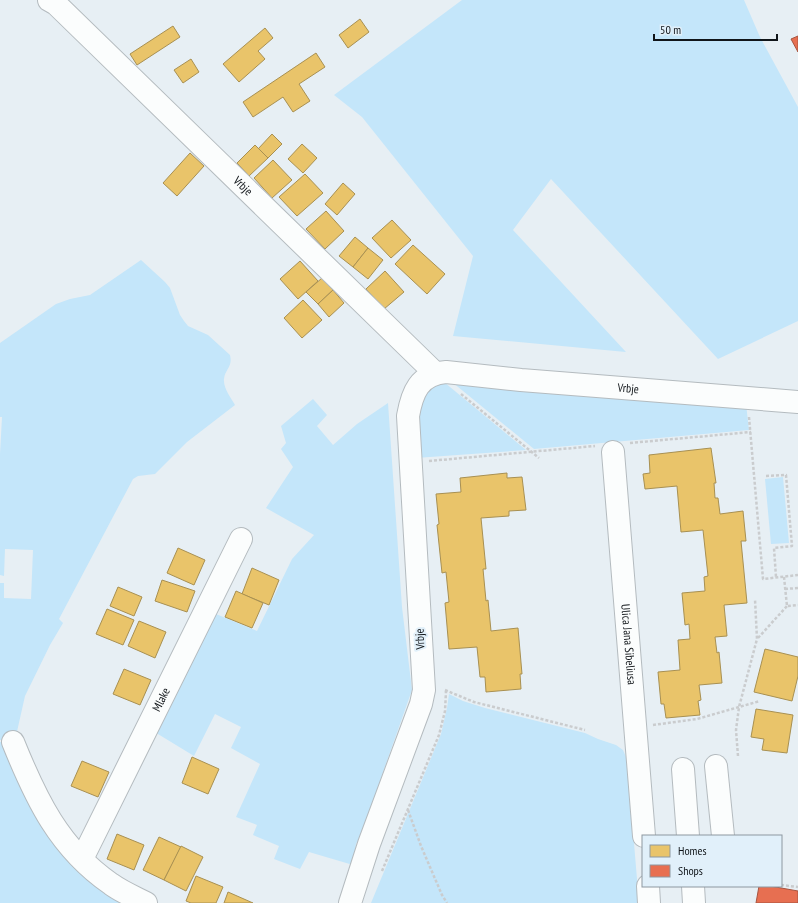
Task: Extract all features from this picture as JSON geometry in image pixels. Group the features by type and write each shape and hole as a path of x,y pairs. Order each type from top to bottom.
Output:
{"street":[{"name":"Vrbje","path":"49,0 61,9 435,373"},
{"name":"Vrbje","path":"350,903 369,844 421,704 424,690 408,416 410,401 421,382 435,373 446,372 521,380 798,402"},
{"name":"Ulica Jana Sibeliusa","path":"613,447 644,835"},
{"name":"Mlake","path":"82,859 241,539"},
{"path":"13,742 42,807 64,841 111,884 146,903"},
{"path":"716,766 723,835"},
{"path":"682,769 688,835"},
{"path":"648,887 649,903"},
{"path":"693,887 694,903"}],"path":[{"path":"458,391 539,458"},
{"path":"747,398 763,579 798,575"},
{"path":"410,463 531,452 613,447 751,432"},
{"path":"766,476 786,475 792,546 774,548 776,577"},
{"path":"784,576 787,606"},
{"path":"785,589 798,588"},
{"path":"738,756 736,730 739,707 758,639 755,599"},
{"path":"758,639 787,606 798,605"},
{"path":"422,676 446,691 474,702 584,730"},
{"path":"380,875 438,735 445,711 446,691"},
{"path":"646,726 697,719 760,701"},
{"path":"408,809 421,846 442,895 448,903"},
{"path":"782,885 798,887"}],"shaded area":[{"path":"462,0 744,0 760,37 798,107 798,321 718,359 551,179 513,230 626,352 453,336 473,256 362,117 334,95"},
{"path":"141,260 170,288 180,315 188,326 208,335 230,355 230,365 224,382 235,405 187,442 155,474 138,476 133,479 59,619 63,623 50,645 25,696 16,736 13,740 0,740 0,583 4,583 4,598 31,599 33,550 5,549 4,576 0,575 0,454 2,417 0,417 0,343 56,304 70,299 90,295"},
{"path":"444,382 526,450 416,458 415,418 429,387"},
{"path":"452,382 746,404 749,430 534,449"},
{"path":"313,399 327,415 317,426 333,445 357,424 388,403 402,607 412,690 368,819 356,844 353,865 309,852 300,869 274,859 279,846 253,835 257,825 236,817 260,764 231,748 241,727 215,714 194,756 153,731 216,614 257,631 292,559 314,535 266,508 293,467 281,449 286,443 281,426"},
{"path":"783,477 789,543 771,544 765,479"},
{"path":"449,694 463,701 485,708 585,733 616,745 623,750 626,757 628,771 639,903 371,903 441,734"},
{"path":"0,742 11,743 19,764 128,903 0,903"}],"building: Homes":[{"path":"360,19 369,32 348,48 339,35"},
{"path":"173,26 180,37 137,65 130,54"},
{"path":"265,28 273,38 258,51 265,59 239,82 223,64"},
{"path":"316,53 325,67 299,84 310,101 293,112 283,97 253,117 243,102"},
{"path":"191,59 199,72 183,83 174,70"},
{"path":"272,134 282,144 268,158 258,149"},
{"path":"302,144 317,158 303,173 288,159"},
{"path":"255,145 268,158 249,176 237,163"},
{"path":"190,153 204,166 177,196 163,183"},
{"path":"273,160 292,180 272,198 254,178"},
{"path":"305,174 323,193 297,216 279,197"},
{"path":"343,183 355,194 337,215 325,204"},
{"path":"326,211 344,231 325,249 306,229"},
{"path":"392,220 411,240 391,258 372,238"},
{"path":"355,237 368,248 353,267 339,256"},
{"path":"413,245 445,274 427,294 395,264"},
{"path":"368,248 383,260 368,279 353,267"},
{"path":"300,261 318,281 298,299 280,279"},
{"path":"385,271 404,292 384,309 366,289"},
{"path":"322,278 333,290 318,304 306,292"},
{"path":"333,290 344,303 329,317 318,304"},
{"path":"303,300 322,320 302,338 284,318"},
{"path":"711,448 716,483 714,483 715,498 718,498 720,514 743,511 746,541 741,541 747,603 724,605 727,636 715,637 717,653 719,652 722,683 699,685 701,700 698,701 700,715 666,718 664,704 661,704 658,672 680,670 678,640 690,639 689,624 685,625 682,593 705,591 704,577 708,576 703,530 681,532 677,486 645,489 643,474 650,473 649,455"},
{"path":"507,473 507,478 522,477 526,510 509,511 509,516 481,518 486,569 483,569 491,631 518,628 522,674 520,674 521,689 486,692 485,677 480,677 477,647 449,649 445,603 449,602 446,572 442,573 437,525 439,524 436,494 461,492 460,478"},
{"path":"178,548 205,560 194,585 167,573"},
{"path":"252,568 279,580 269,605 242,594"},
{"path":"162,580 195,591 187,612 155,601"},
{"path":"118,587 142,597 134,616 110,606"},
{"path":"236,591 263,603 252,628 225,617"},
{"path":"107,609 134,620 123,645 96,634"},
{"path":"139,621 166,632 155,658 128,646"},
{"path":"765,649 798,657 798,676 792,701 754,692"},
{"path":"124,669 151,680 140,705 113,694"},
{"path":"756,709 793,715 787,753 762,750 764,739 751,737"},
{"path":"192,757 219,769 208,794 182,783"},
{"path":"82,761 109,772 98,797 71,786"},
{"path":"117,834 144,845 134,870 107,859"},
{"path":"159,837 181,847 164,880 143,870"},
{"path":"181,846 203,857 186,891 164,880"},
{"path":"196,876 223,887 216,903 191,903 186,901"},
{"path":"228,892 253,903 224,903"}],"building: Shops":[{"path":"798,36 798,52 791,39"},
{"path":"759,887 776,887 798,891 798,903 756,903"}]}
